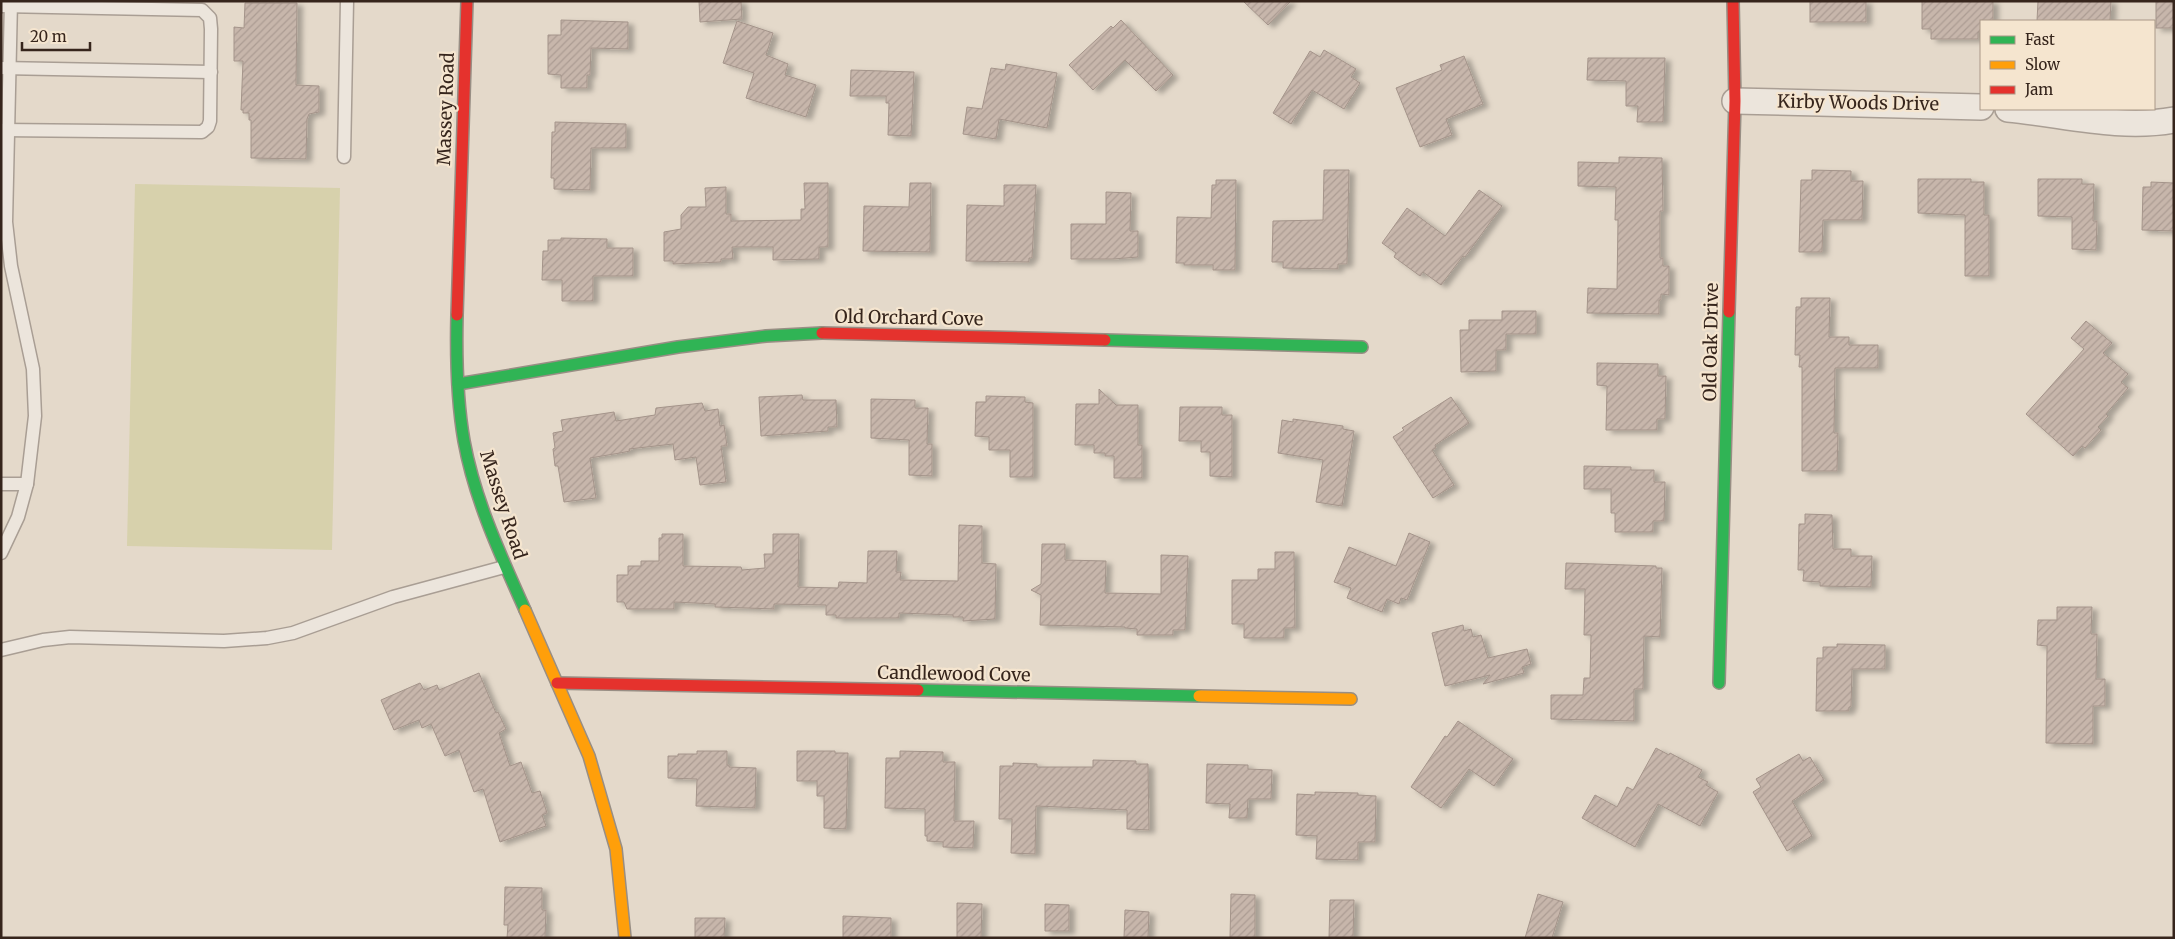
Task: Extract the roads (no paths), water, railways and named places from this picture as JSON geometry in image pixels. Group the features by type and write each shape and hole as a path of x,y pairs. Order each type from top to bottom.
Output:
{"street":[{"name":"Massey Road","path":"467,1 457,319 458,384 464,441 474,482 504,567 589,756 616,849 625,938"},
{"name":"Old Oak Drive","path":"1719,683 1735,101 1733,1"},
{"name":"Kirby Woods Drive","path":"1735,101 1980,107"},
{"path":"2016,110 2107,122 2138,123 2174,120"},
{"name":"Old Orchard Cove","path":"458,384 710,343 810,333 1362,347"},
{"name":"Candlewood Cove","path":"557,683 1351,699"}],"lane":[{"path":"344,157 348,1"},
{"path":"1,553 18,516 27,484 33,442 35,393 30,347 18,298 8,244 4,174 4,130 8,5 202,10 208,14 210,21 211,72 210,121 208,127 202,132 4,130"},
{"path":"5,68 211,72"},
{"path":"1,484 27,484"},
{"path":"1,650 43,640 70,637 224,641 267,638 293,633 393,597 504,567"}]}
